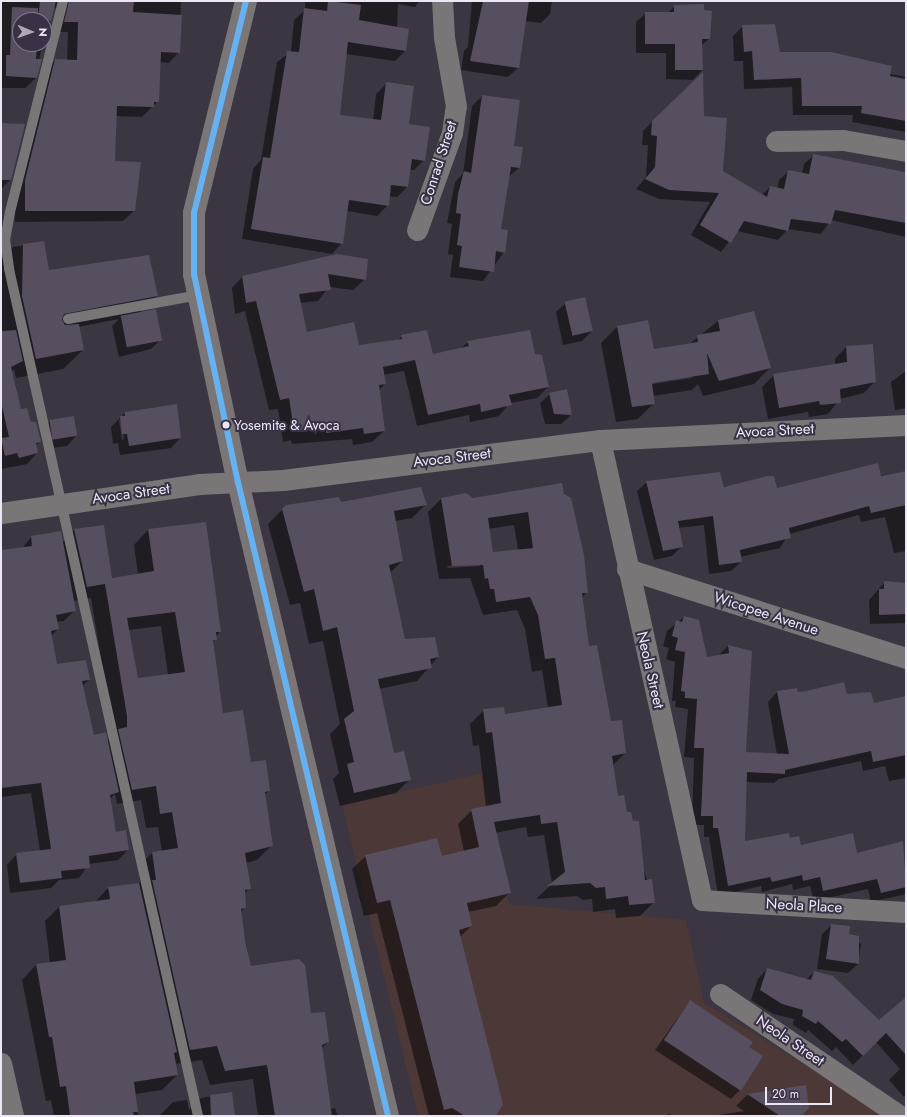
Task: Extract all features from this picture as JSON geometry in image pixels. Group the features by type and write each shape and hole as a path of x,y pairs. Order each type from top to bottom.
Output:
{"street":[{"path":"246,1 194,213 191,244 198,295 238,482 388,1116"},
{"name":"Conrad Street","path":"417,230 452,133 456,106 444,37 442,1"},
{"path":"776,141 843,140 906,151"},
{"name":"Avoca Street","path":"1,513 199,484 238,482 600,440 906,425"},
{"name":"Neola Street","path":"600,440 627,569 702,900"},
{"name":"Wicopee Avenue","path":"627,569 906,658"},
{"name":"Neola Place","path":"702,900 906,912"},
{"name":"Neola Street","path":"720,994 900,1116"},
{"path":"1,1063 13,1116"}],"lane":[{"path":"63,1 6,240 15,311 61,504 198,1116"},
{"path":"68,319 198,295"}],"shaded area":[{"path":"483,773 509,904 686,920 704,1003 872,1106 882,1116 418,1116 342,805"}],"building":[{"path":"40,1 56,1 52,17 52,12 39,12"},
{"path":"69,1 134,1 133,12 182,15 180,53 161,52 159,102 154,102 154,107 117,106 115,161 141,162 135,211 25,211 25,180 55,59 77,60 78,22 64,22"},
{"path":"328,1 361,5 359,20 409,29 406,51 348,42 340,115 381,120 386,82 414,86 409,124 430,127 425,161 412,159 408,187 391,185 389,206 349,200 343,244 251,229 263,157 270,158 287,51 299,52 304,8 327,11"},
{"path":"483,1 529,1 519,68 470,61"},
{"path":"704,4 704,10 712,11 710,39 702,39 703,70 675,70 675,44 645,44 645,12 674,12 674,5"},
{"path":"12,7 38,8 38,12 12,12 12,52 36,52 36,59 42,59 37,78 6,76 6,55 10,55"},
{"path":"775,24 780,52 831,52 892,66 890,76 906,79 906,121 861,113 862,106 802,106 801,78 754,80 752,51 744,52 742,25"},
{"path":"703,72 704,116 727,118 723,171 767,197 770,186 784,189 788,170 809,174 813,154 906,172 906,223 835,210 831,224 791,219 788,231 744,221 731,243 700,225 719,193 669,190 645,179 655,167 657,136 651,135 652,121"},
{"path":"482,95 520,100 514,146 523,147 520,168 511,167 501,229 508,230 505,253 496,251 494,272 459,267 462,246 457,245 461,214 456,213 458,194 464,171 471,173"},
{"path":"1,123 25,124 11,180 1,180"},
{"path":"44,241 49,270 149,255 158,296 64,314 62,320 65,325 79,324 84,350 36,359 22,296 23,244"},
{"path":"337,254 368,259 366,280 328,274 331,290 299,294 307,332 354,322 359,345 402,339 401,335 427,330 433,354 469,346 467,341 530,330 535,354 542,355 549,387 509,395 512,405 481,412 480,404 428,415 415,360 383,367 386,384 379,385 385,431 364,434 363,428 326,433 326,430 294,431 289,398 280,400 256,301 246,303 242,276"},
{"path":"585,297 593,331 572,336 565,302"},
{"path":"156,309 162,340 127,347 121,316"},
{"path":"754,311 771,368 719,381 707,353 709,374 652,383 655,404 632,407 617,326 648,320 654,349 698,342 697,335 720,331 718,320"},
{"path":"16,330 23,361 11,367 21,409 27,408 31,422 36,422 41,442 36,443 38,453 19,458 17,453 5,456 1,438 9,437 1,402 1,331"},
{"path":"873,344 876,382 840,389 841,403 820,405 819,401 779,408 773,374 847,362 846,346"},
{"path":"567,389 572,415 554,414 549,393"},
{"path":"177,404 181,438 129,446 127,434 122,434 120,416 125,416 125,412"},
{"path":"74,416 77,436 52,440 49,420"},
{"path":"878,463 881,476 906,471 906,505 871,513 869,506 789,528 791,538 740,550 742,562 719,565 713,516 678,521 683,547 663,551 646,481 720,472 724,487 768,476 774,476 777,488"},
{"path":"562,483 564,494 571,498 584,555 588,593 582,593 589,646 597,645 611,721 622,720 626,753 612,756 618,796 624,795 627,812 631,812 633,821 639,821 645,880 652,879 655,903 629,905 628,896 606,899 605,887 596,888 590,883 547,886 565,872 557,822 541,824 540,815 494,822 511,893 467,903 472,926 459,930 503,1104 496,1116 465,1116 452,1108 444,1110 390,900 377,903 365,855 437,838 442,856 479,847 471,809 501,803 492,732 486,733 483,709 504,707 505,714 562,705 555,658 545,659 538,615 530,597 496,602 494,589 490,589 488,578 485,579 483,565 452,566 441,498 466,493 473,498","holes":["528,512 533,548 493,552 488,518"]},
{"path":"421,487 427,505 394,511 403,561 389,565 405,639 435,637 439,657 430,659 432,668 378,679 394,753 404,751 411,780 354,793 347,764 354,762 344,719 354,711 337,627 323,631 314,589 304,592 282,509 286,505 339,497 341,502"},
{"path":"206,522 221,632 216,632 217,640 213,640 223,713 243,710 251,762 266,760 270,791 265,792 273,846 245,853 251,889 245,890 246,908 241,909 246,945 251,966 299,959 305,965 311,1013 325,1012 329,1042 322,1045 332,1116 275,1116 267,1065 225,1071 217,1046 190,1050 152,880 156,880 152,852 178,848 172,812 160,814 156,786 132,790 118,729 127,727 127,716 105,584 87,587 74,529 104,525 112,578 154,571 148,529","holes":["175,612 185,672 138,678 127,618"]},
{"path":"61,531 76,611 56,615 59,629 51,631 57,664 86,660 90,680 82,681 94,735 106,732 119,792 110,795 116,832 126,830 129,850 89,856 90,868 61,871 62,878 20,883 16,853 51,849 41,783 1,788 1,550 32,546 31,536"},
{"path":"884,581 906,583 906,614 879,615 879,589 884,589"},
{"path":"684,616 699,620 707,657 729,653 728,645 752,651 746,752 789,754 777,691 797,688 798,692 806,691 844,682 847,694 871,692 874,703 906,696 906,755 873,762 871,751 785,770 785,774 747,772 745,841 789,833 790,838 799,836 801,845 853,833 857,853 903,841 906,887 881,893 877,879 823,891 820,877 803,881 802,875 772,882 770,877 728,886 718,828 713,828 713,816 701,816 704,748 694,748 697,699 685,698 685,692 681,691 685,652 675,650 678,638 672,636 676,620 682,622"},
{"path":"139,883 177,1052 174,1053 178,1075 134,1082 138,1112 133,1112 134,1116 70,1116 66,1086 60,1087 52,1037 49,1037 36,964 66,960 59,906 110,899 108,887"},
{"path":"831,924 850,926 849,934 859,936 859,964 826,959"},
{"path":"767,968 811,980 814,971 833,976 879,1020 906,997 906,1055 886,1033 863,1056 846,1039 842,1042 818,1021 816,1024 802,1016 803,1010 782,1004 760,990"},
{"path":"690,1000 753,1042 749,1047 763,1056 741,1091 664,1040"},
{"path":"806,1085 809,1108 801,1116 780,1116 747,1094"},
{"path":"232,1092 235,1116 211,1116 210,1095"}],"transit line":[{"path":"246,1 194,213 194,274 238,482 388,1116"}],"place":[{"name":"Yosemite & Avoca","path":"226,425"}]}
